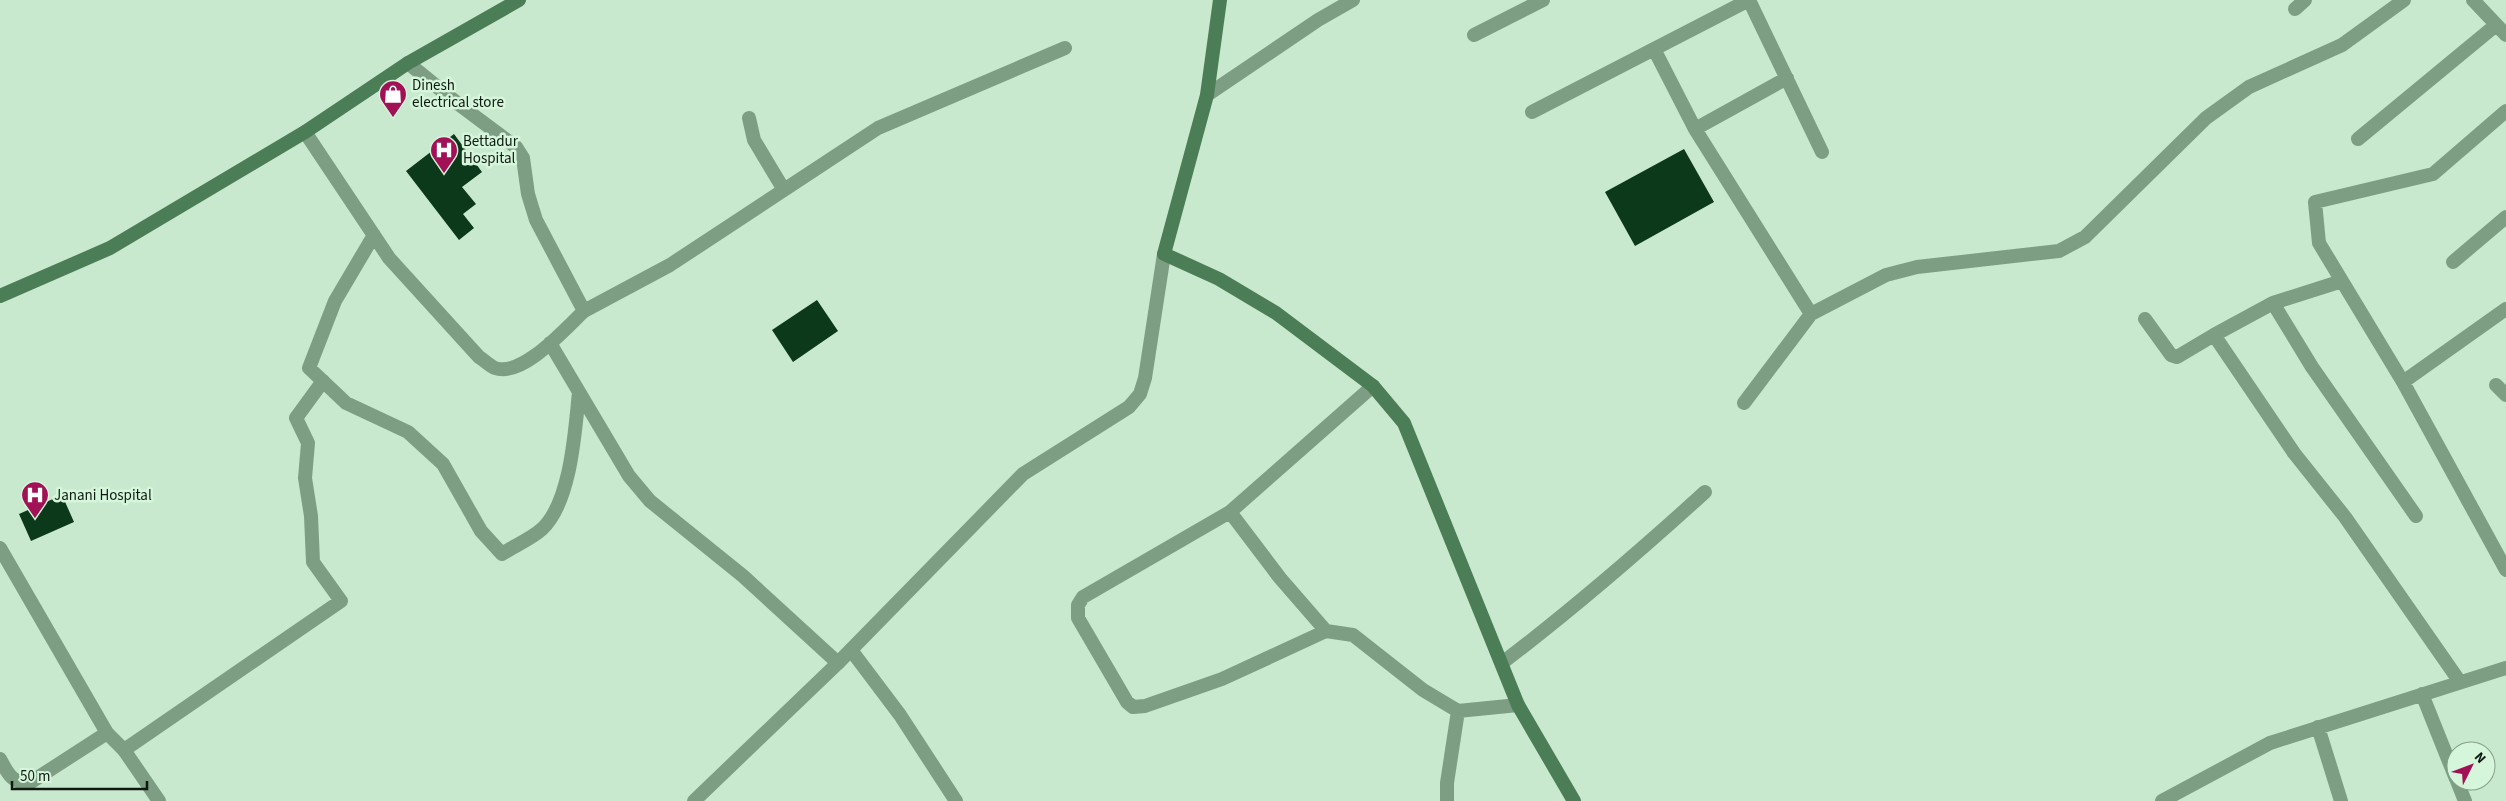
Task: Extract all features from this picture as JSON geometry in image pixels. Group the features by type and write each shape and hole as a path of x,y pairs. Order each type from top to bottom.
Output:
{"main road":[{"path":"0,296 110,248 305,132 408,63 519,0"},
{"path":"1220,0 1207,95 1164,254 1219,279 1276,313 1373,386 1404,423 1518,705 1574,801"}],"street":[{"path":"1207,95 1318,20 1353,0"},
{"path":"1474,35 1543,0"},
{"path":"1532,112 1749,0 1822,152"},
{"path":"1744,403 1811,314 1886,275 1917,267 2059,251 2074,245 2085,238 2206,118 2249,87 2342,45 2404,0"},
{"path":"2358,139 2501,30 2473,0"},
{"path":"305,132 389,258 479,357 495,368 510,369 520,366 550,343 584,311 670,265 878,128 1065,48"},
{"path":"1654,49 1694,128 1811,314"},
{"path":"408,63 456,103 516,146 523,158 528,194 536,220 584,311"},
{"path":"1694,128 1787,78"},
{"path":"2506,111 2433,174 2315,202 2319,243 2403,382 2506,570"},
{"path":"750,118 754,140 784,190"},
{"path":"2452,262 2506,217"},
{"path":"374,235 335,301 309,368 346,403 408,432 443,464 481,531 502,554 542,529 558,504 571,460 579,392"},
{"path":"694,801 838,663 1023,474 1129,408 1140,394 1145,378 1164,254"},
{"path":"2145,319 2171,355 2177,358 2214,335 2274,303 2342,281"},
{"path":"2274,303 2312,367 2416,516"},
{"path":"2403,382 2506,309"},
{"path":"2214,335 2294,454 2345,518 2460,682"},
{"path":"550,343 629,476 650,500 743,576 838,663"},
{"path":"124,750 341,601 313,562 311,516 305,478 308,443 296,418 323,381"},
{"path":"2496,385 2506,396"},
{"path":"1373,386 1230,512 1083,598 1078,605 1078,618 1127,702 1133,707 1145,706 1214,682 1326,631 1353,635 1423,690 1458,711 1518,705"},
{"path":"1502,663 1558,621 1638,554 1704,492"},
{"path":"1230,512 1280,578 1326,631"},
{"path":"0,548 107,733 124,750 159,801"},
{"path":"851,650 900,715 956,801"},
{"path":"2162,801 2270,742 2506,668"},
{"path":"2422,694 2446,755"},
{"path":"1447,801 1447,783 1458,711"},
{"path":"2318,727 2341,801"},
{"path":"0,759 13,780 22,784 31,782 107,733"}],"building":[{"path":"454,134 482,172 462,187 476,204 463,214 474,228 459,240 406,171"},
{"path":"1684,149 1714,202 1635,246 1605,192"},
{"path":"817,300 838,331 793,362 772,330"},
{"path":"62,495 74,522 31,541 19,514"}],"place":[{"name":"Dinesh electrical store","path":"393,118"},
{"name":"Bettadur Hospital","path":"444,174"},
{"name":"Janani Hospital","path":"35,519"}]}
